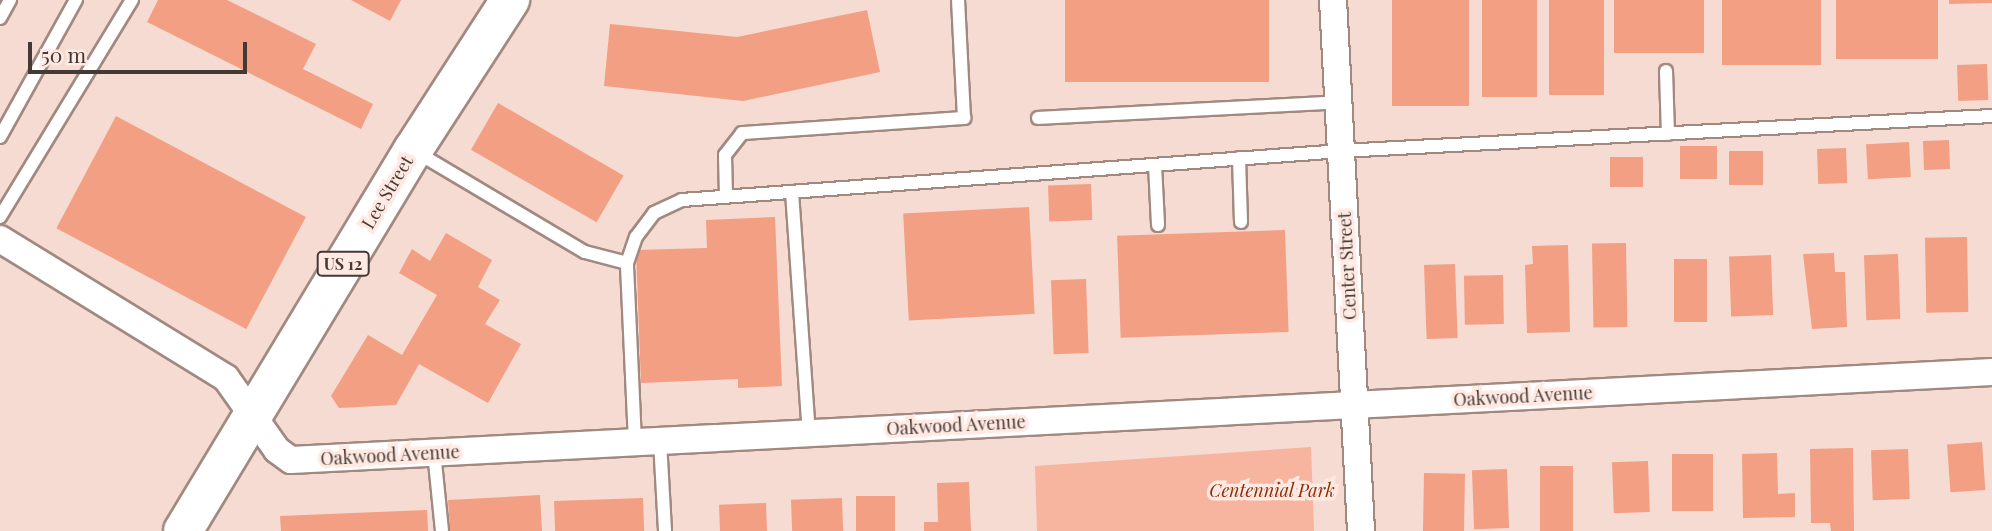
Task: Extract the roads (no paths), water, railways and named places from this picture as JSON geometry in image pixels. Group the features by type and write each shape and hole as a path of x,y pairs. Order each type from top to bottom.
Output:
{"main road":[{"name":"Lee Street","path":"183,531 413,150 510,0"}],"street":[{"name":"Center Street","path":"1333,0 1361,531"},
{"name":"Oakwood Avenue","path":"0,239 226,378 277,450 291,460 1992,372"}],"lane":[{"path":"0,18 10,0"},
{"path":"0,137 76,0"},
{"path":"0,217 132,0"},
{"path":"726,196 724,155 742,133 964,118 958,0"},
{"path":"1666,71 1668,134"},
{"path":"1038,118 1339,102"},
{"path":"666,531 647,441 627,263 636,237 654,214 682,200 1341,151 1992,116"},
{"path":"413,150 585,252 627,263"},
{"path":"1239,159 1241,222"},
{"path":"1155,165 1158,225"},
{"path":"792,192 809,433"},
{"path":"434,452 442,531"}],"park label":[{"name":"Centennial Park","path":"1272,490"}]}
